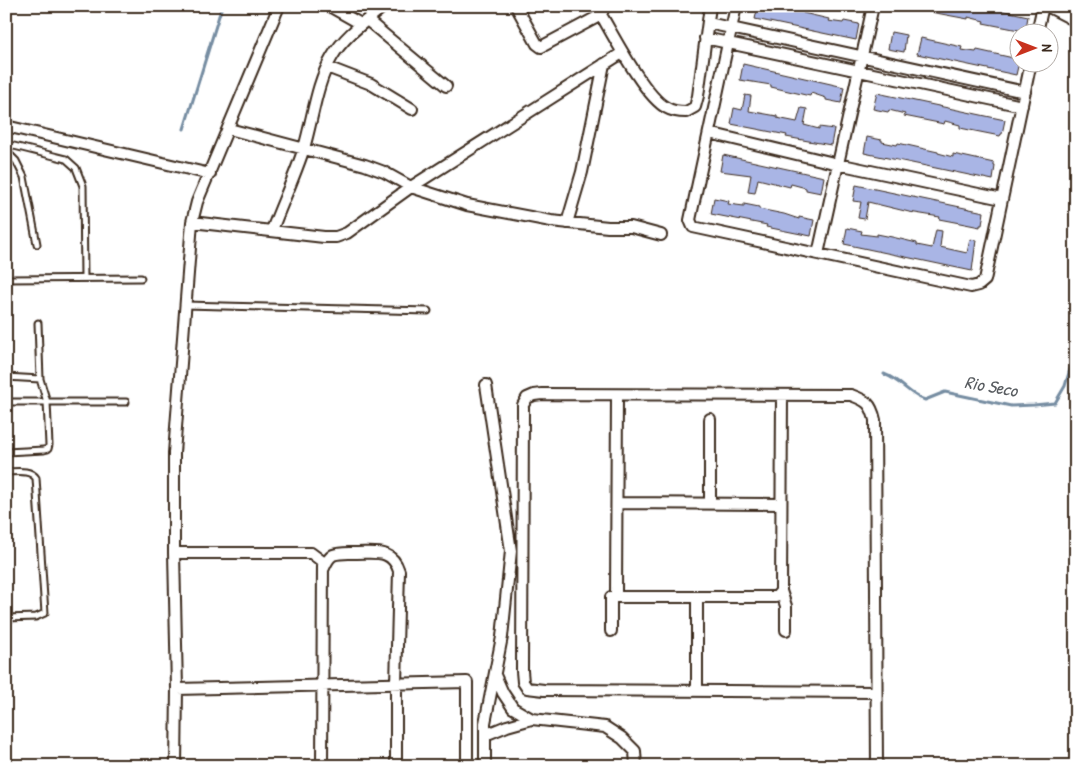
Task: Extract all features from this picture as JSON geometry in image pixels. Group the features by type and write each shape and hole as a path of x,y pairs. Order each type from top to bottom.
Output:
{"street":[{"path":"176,766 174,453 184,305 192,222 198,202 279,6"},
{"path":"329,6 364,22 446,86"},
{"path":"272,230 303,149 332,56 342,43 384,6"},
{"path":"516,6 537,44 542,47 600,9 622,53 658,102 666,108 686,112 695,107 698,96 710,6"},
{"path":"736,6 690,220 693,227 970,287 979,285 985,280 1029,72"},
{"path":"818,254 873,6"},
{"path":"1039,22 1043,6"},
{"path":"1047,6 1076,21"},
{"path":"708,23 1025,92"},
{"path":"706,38 1022,106"},
{"path":"192,222 324,237 336,237 347,233 410,187 622,53"},
{"path":"567,223 582,172 604,64"},
{"path":"327,67 372,84 412,109"},
{"path":"6,126 210,174"},
{"path":"229,129 345,159 384,172 410,187 467,205 551,221 608,228 631,226 661,235"},
{"path":"709,133 838,164 1002,199"},
{"path":"485,766 485,723 502,637 511,552 486,385"},
{"path":"616,394 616,597"},
{"path":"871,766 878,766 875,420 872,408 864,400 851,396 616,394 534,395 527,398 523,405 522,661 523,682 527,688 535,690 876,692"},
{"path":"782,395 781,591 786,606 786,630"},
{"path":"710,419 710,504"},
{"path":"617,503 781,504"},
{"path":"324,568 327,560 339,553 381,552 396,562 399,571 396,766"},
{"path":"174,553 311,553 323,562 324,685 322,766"},
{"path":"611,631 611,597 776,597 781,591"},
{"path":"697,597 697,691"},
{"path":"495,674 503,693 513,708 532,719"},
{"path":"177,688 467,682 467,766"},
{"path":"485,734 532,719 605,727 622,738 635,751 636,766"}],"lane":[{"path":"6,144 66,159 76,168 83,186 84,278"},
{"path":"6,151 16,161 24,177 37,244"},
{"path":"6,279 141,278"},
{"path":"184,305 428,311"},
{"path":"6,452 44,450 48,449 49,445 47,402 40,379 38,323"},
{"path":"6,377 40,379"},
{"path":"6,402 126,402"},
{"path":"6,472 30,472 36,478 45,613 36,617 6,618"}],"building":[{"path":"758,6 773,6 773,8 788,11 789,6 796,6 795,10 829,19 828,21 843,23 844,21 859,24 856,40 755,19"},
{"path":"920,6 982,6 1028,16 1027,22 1010,22 1010,28 983,23 984,21 968,17 968,19 920,10"},
{"path":"891,32 906,35 904,52 888,49"},
{"path":"921,38 962,47 961,50 976,52 977,50 1010,57 1010,72 1017,72 1016,75 917,54"},
{"path":"743,64 844,87 841,103 826,100 826,98 811,93 810,96 771,87 771,85 740,80"},
{"path":"877,93 1005,120 1002,134 1000,136 960,128 960,125 945,121 944,124 904,116 905,114 889,110 888,112 873,109"},
{"path":"745,95 751,96 749,111 777,116 777,118 797,122 801,108 807,109 804,125 819,129 819,127 834,129 831,145 731,124 734,108 742,110"},
{"path":"867,137 953,157 953,154 994,163 993,180 864,153"},
{"path":"723,155 824,177 821,193 791,184 790,187 758,179 755,193 748,192 751,175 720,171"},
{"path":"856,185 984,212 982,225 980,227 939,219 940,217 868,202 865,219 858,218 861,202 853,201"},
{"path":"714,198 729,201 728,204 744,206 744,204 799,219 799,217 814,220 811,236 711,214"},
{"path":"847,228 862,231 861,234 877,236 877,234 932,248 936,230 942,231 940,247 967,253 970,239 976,240 972,271 844,244"}],"waterway":[{"path":"184,129 222,6"},
{"name":"Rio Seco","path":"884,374 925,400 945,392 1011,406 1034,405 1055,403 1065,386 1071,366 1076,361"}]}
